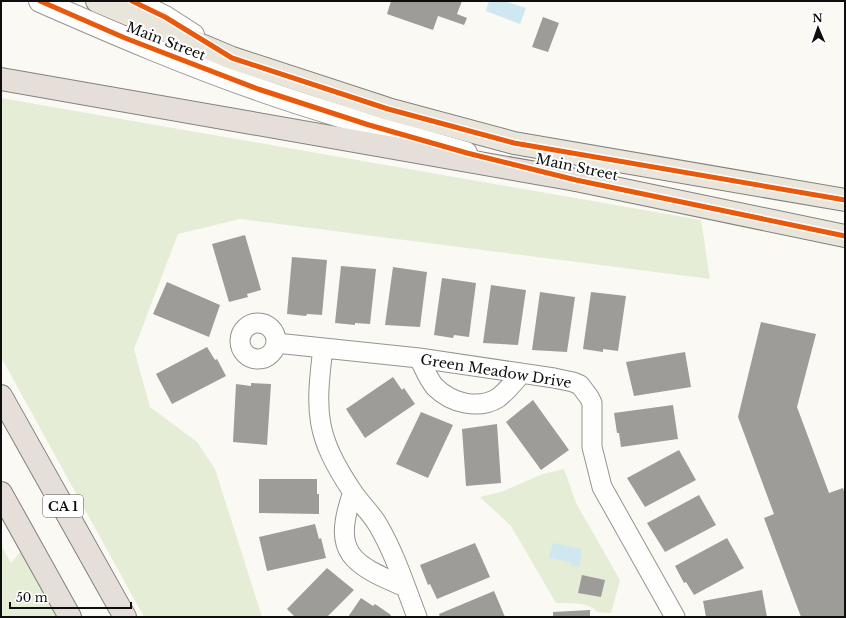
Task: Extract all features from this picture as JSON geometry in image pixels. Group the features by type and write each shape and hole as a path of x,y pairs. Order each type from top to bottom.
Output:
{"highway":[{"path":"1,79 576,180"},
{"name":"CA 1","path":"1,396 125,617"},
{"path":"1,493 70,617"}],"main road":[{"name":"Main Street","path":"97,1 232,58 388,109 514,143 845,200"},
{"name":"Main Street","path":"576,180 845,236"}],"street":[{"name":"Main Street","path":"40,1 125,38 290,100 467,153 576,180"},
{"path":"132,1 165,17 232,58"},
{"name":"Green Meadow Drive","path":"276,343 419,358 522,373 572,382 593,391 592,447 602,487 675,617"},
{"path":"323,348 318,401 321,431 332,459 383,534 417,617"},
{"path":"419,358 429,379 436,388 454,400 465,404 487,402 497,398 522,373"},
{"path":"353,492 346,513 344,531 351,554 364,568 405,587"}],"green space":[{"path":"1,98 701,220 710,279 240,219 178,234 134,349 150,407 197,442 215,469 262,617 144,617 1,357"},
{"path":"564,469 576,503 620,580 611,613 597,612 593,608 584,605 556,603 511,526 480,497 501,492 543,474"},
{"path":"27,544 65,617 1,617 1,545 11,563"}],"water":[{"path":"489,1 504,1 526,8 520,24 486,11"},
{"path":"553,543 582,549 579,567 571,565 571,562 549,558"}],"building":[{"path":"391,1 462,1 457,14 467,18 464,25 438,16 433,30 387,14"},
{"path":"543,17 559,23 548,52 532,47"},
{"path":"245,235 261,290 247,294 248,297 229,302 212,244"},
{"path":"292,257 327,260 322,315 307,314 306,316 287,314"},
{"path":"341,266 376,269 370,324 355,323 355,325 335,323"},
{"path":"393,267 427,272 420,327 385,325"},
{"path":"442,278 476,283 469,337 454,335 453,338 434,335"},
{"path":"167,282 220,305 209,337 153,314"},
{"path":"491,285 526,290 518,345 483,343"},
{"path":"540,292 575,297 567,352 532,350"},
{"path":"591,292 626,296 618,351 603,349 603,352 583,349"},
{"path":"761,322 816,334 797,407 829,493 843,488 845,494 845,617 801,617 764,518 774,514 738,417"},
{"path":"207,347 215,360 217,359 226,376 172,404 156,374"},
{"path":"685,352 691,387 634,396 626,362"},
{"path":"393,377 402,390 404,388 415,404 365,438 346,409"},
{"path":"251,383 271,384 267,445 233,442 236,384 251,386"},
{"path":"533,400 569,450 541,470 506,422"},
{"path":"673,405 678,439 621,447 614,413"},
{"path":"421,412 453,425 428,478 396,464"},
{"path":"497,424 501,483 466,486 462,429"},
{"path":"679,450 696,480 645,507 627,478"},
{"path":"259,479 317,479 319,514 259,513"},
{"path":"699,495 716,525 665,552 647,523"},
{"path":"315,524 319,539 321,538 326,558 267,571 259,537"},
{"path":"727,538 744,568 694,595 686,582 684,583 675,566"},
{"path":"475,543 490,577 437,599 430,584 428,585 420,565"},
{"path":"327,568 354,590 327,617 295,617 287,609"},
{"path":"582,575 605,580 601,597 578,593"},
{"path":"762,590 767,617 706,617 703,601"},
{"path":"494,591 505,617 440,617 439,614"},
{"path":"361,598 373,606 375,604 391,615 390,617 348,617"},
{"path":"590,610 590,617 553,617 553,612"}],"cycle path":[{"path":"40,1 125,38 258,89 369,125 467,153 576,180 845,236"},
{"path":"132,1 165,17 232,58 388,109 514,143 845,200"}]}
